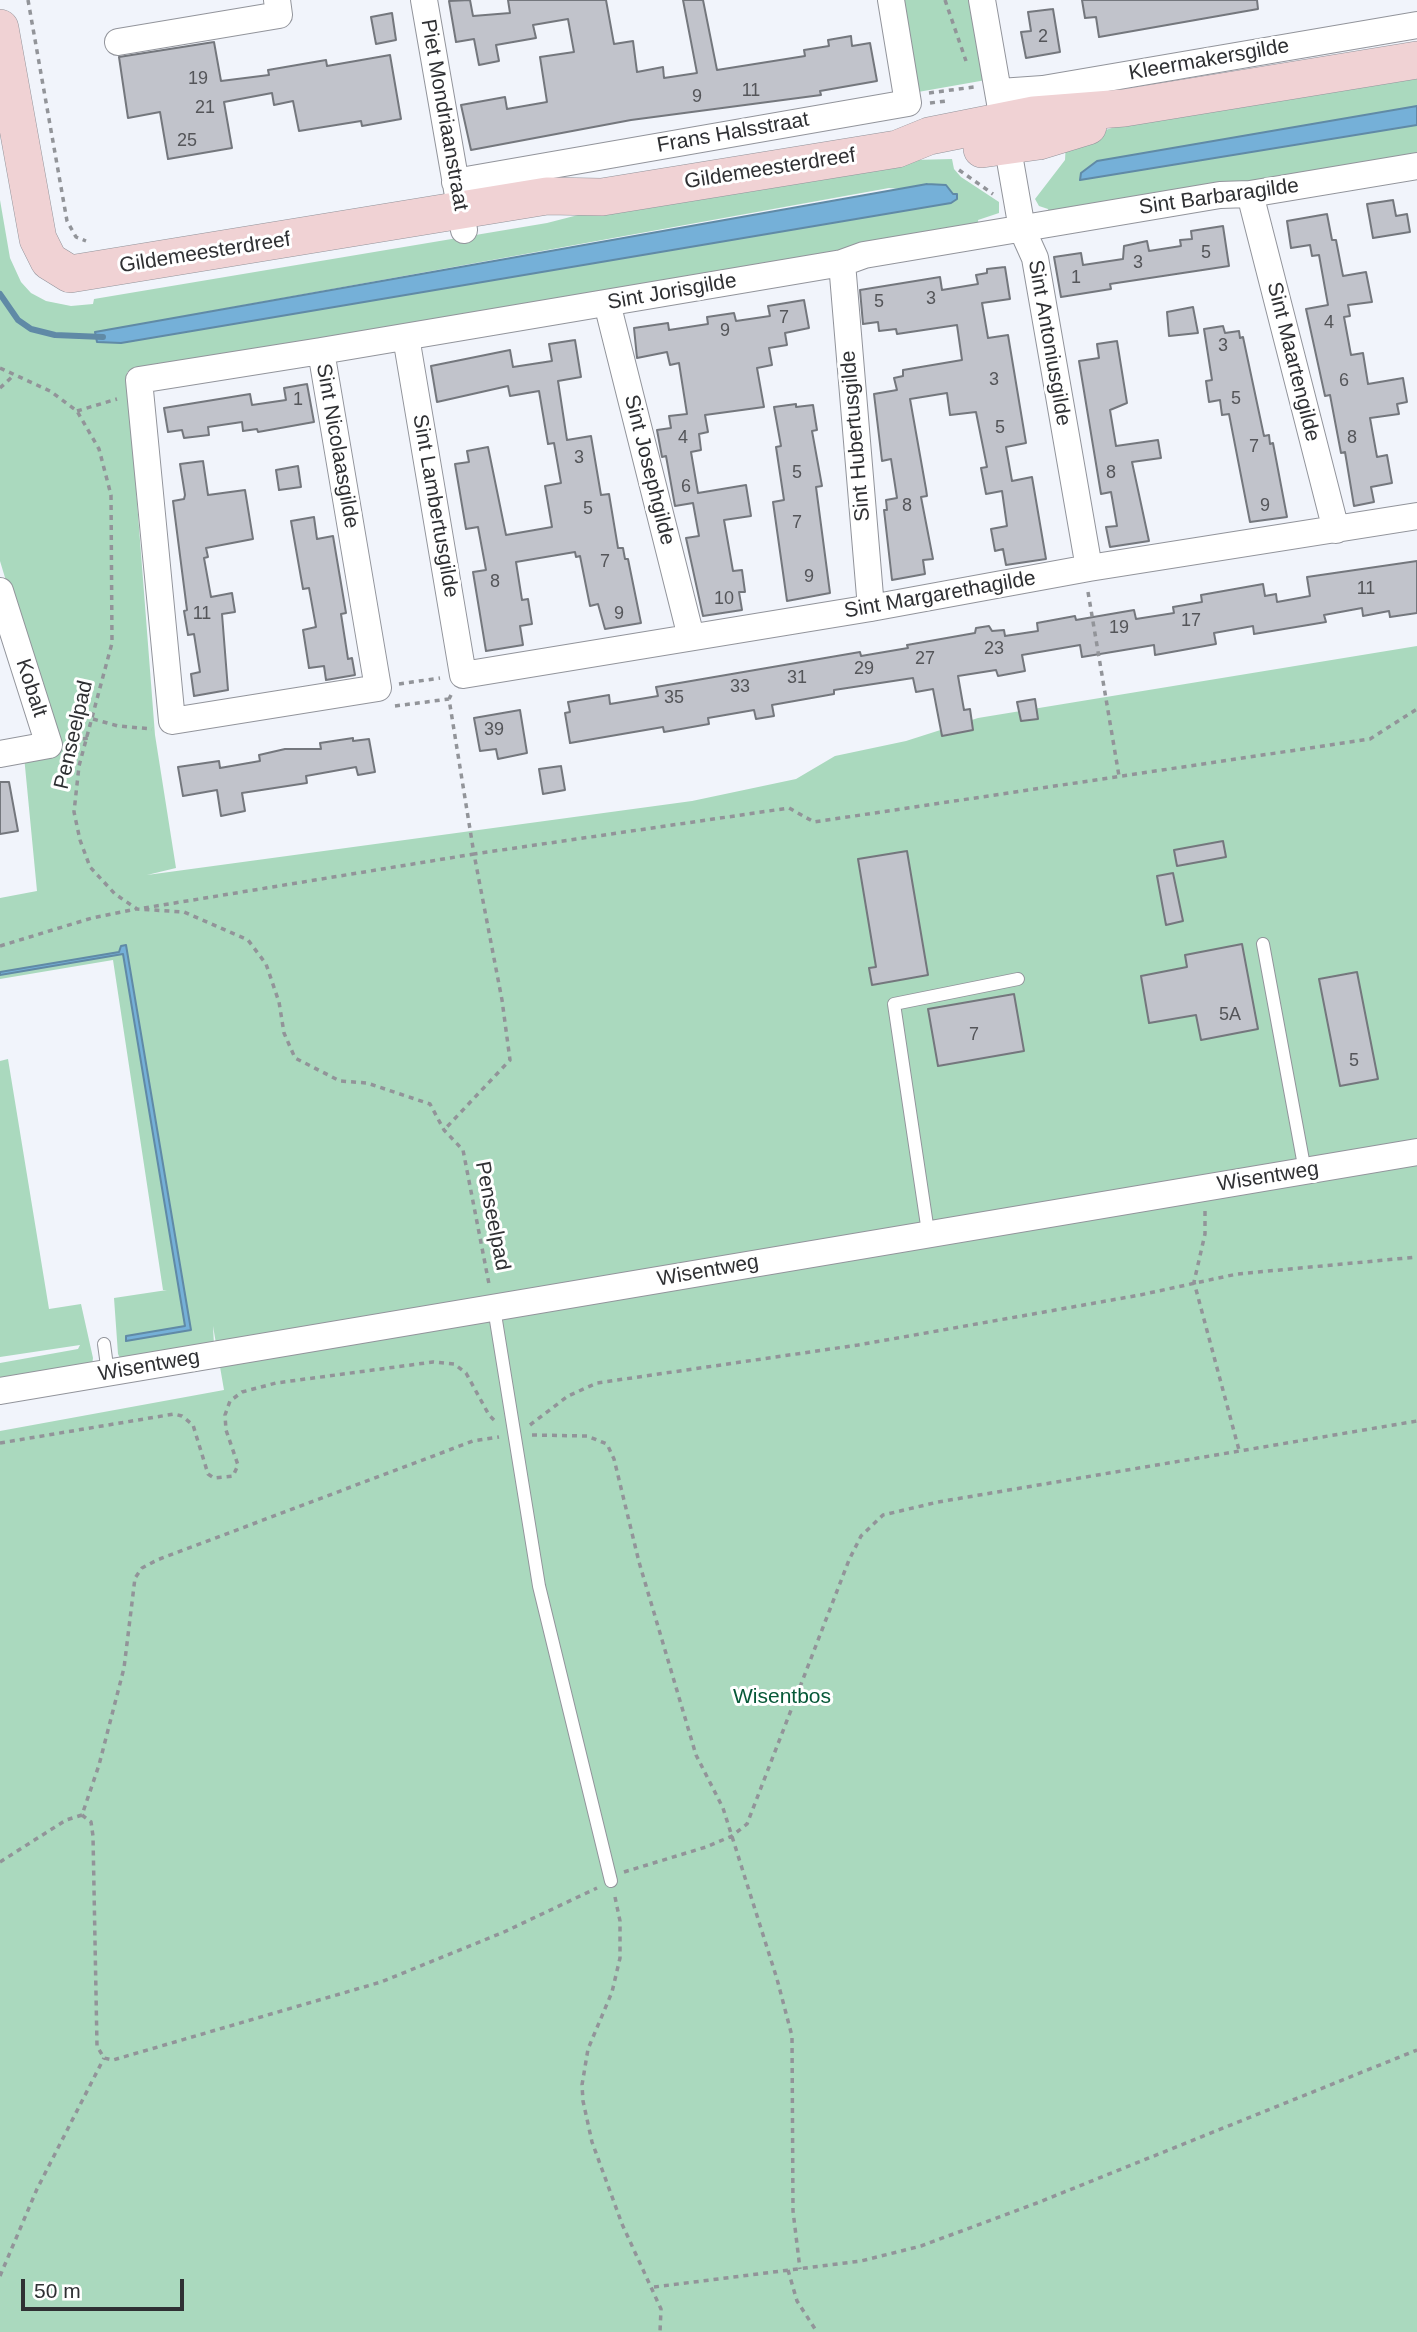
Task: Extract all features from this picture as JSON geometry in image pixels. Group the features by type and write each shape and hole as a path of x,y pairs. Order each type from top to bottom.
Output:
{"street":[{"path":"117,42 279,15 277,0"},
{"name":"Piet Mondriaanstraat","path":"424,0 459,208"},
{"path":"891,0 913,99"},
{"name":"Sint Antoniusgilde","path":"982,0 992,104 1017,199 1022,229 1035,258 1089,568"},
{"name":"Kleermakersgilde","path":"992,104 1043,89 1417,25"},
{"name":"Gildemeesterdreef","path":"1,41 38,239 49,261 70,274 459,208 547,196 602,197 897,149 931,154 992,104 1080,130 1124,107 1417,60"},
{"name":"Frans Halsstraat","path":"459,208 913,99"},
{"name":"Gildemeesterdreef","path":"0,144 16,237 23,261 38,285 62,295 104,292 459,208"},
{"name":"Sint Barbaragilde","path":"1022,229 1220,195 1250,194 1417,166"},
{"name":"Sint Maartengilde","path":"1250,194 1336,530"},
{"name":"Sint Jorisgilde","path":"321,351 842,263 864,255 1022,229"},
{"name":"Sint Hubertusgilde","path":"842,263 871,608"},
{"name":"Sint Josephgilde","path":"607,303 691,637"},
{"name":"Sint Lambertusgilde","path":"406,337 463,675"},
{"name":"Sint Nicolaasgilde","path":"139,395 139,380 321,351 378,688"},
{"path":"139,395 172,721 378,688"},
{"name":"Sint Margarethagilde","path":"463,675 871,608 1089,568 1417,516"},
{"name":"Kobalt","path":"0,591 49,745 0,754"},
{"name":"Wisentweg","path":"0,1391 928,1232 1417,1152"}],"lane":[{"path":"1263,944 1305,1171"},
{"path":"928,1232 894,1004 1018,979"},
{"path":"494,1308 539,1586 611,1881"},
{"path":"104,1344 108,1373"}],"path":[{"name":"Gildemeesterdreef","path":"28,0 67,221 76,237 94,242"},
{"path":"945,0 968,64"},
{"path":"972,75 992,104"},
{"path":"913,99 920,105 955,99"},
{"path":"913,99 992,104"},
{"path":"956,164 964,175 1002,200 1017,199"},
{"name":"Penseelpad","path":"0,368 50,391 77,411 99,449 111,495 112,643 78,778 74,812 90,867 115,894 137,909 184,912 248,940 266,964 279,1002 284,1032 295,1058 340,1081 367,1083 430,1104 444,1130 463,1150 494,1308"},
{"path":"0,388 13,376"},
{"path":"77,411 108,400 139,395"},
{"path":"1089,568 1087,588 1119,776"},
{"path":"449,699 389,707 378,688 463,675"},
{"path":"444,1130 510,1060 449,699 463,675"},
{"path":"0,946 92,918 137,909 474,854 789,808 814,822 1370,739 1417,709"},
{"path":"93,719 118,726 150,730 172,721"},
{"path":"1203,1202 1205,1234 1194,1282 1239,1450"},
{"path":"1194,1282 1237,1274 1417,1257"},
{"path":"0,1443 174,1414 182,1416 193,1425 211,1477 233,1476 238,1465 226,1430 225,1415 230,1401 242,1392 276,1383 433,1362 447,1362 459,1367 470,1377 493,1420 511,1423"},
{"path":"104,2059 132,2057 381,1982 504,1932 611,1881 618,1874 732,1836 751,1818 849,1560 862,1536 883,1515 913,1506 1417,1421"},
{"path":"522,1435 587,1436 599,1439 611,1450 642,1574 696,1755 719,1797 792,2036 793,2211 800,2269"},
{"path":"82,1815 91,1822 93,1836 97,2046 104,2059"},
{"path":"611,1881 620,1921 621,1958 612,1992 588,2049 582,2084 583,2101 592,2142 622,2224 654,2287 661,2309 660,2332"},
{"path":"654,2287 861,2261 920,2246 1037,2203 1417,2050"},
{"path":"0,2276 37,2189 104,2059"},
{"path":"788,2270 803,2312 817,2332"}],"green space":[{"path":"903,0 973,0 986,80 918,92"},
{"path":"1417,70 1417,106 1098,161 1081,180 1417,125 1417,153 1049,215 1048,209 1039,206 1035,199 1065,160 1066,142 1158,114"},
{"name":"Wisentbos","path":"952,159 954,169 961,177 999,202 999,213 978,220 979,227 127,372 155,735 176,868 147,875 692,801 796,779 835,756 906,741 978,718 1417,646 1417,2332 0,2332 0,1431 224,1390 213,1326 214,1345 121,1360 118,1354 114,1298 167,1290 163,1290 113,960 0,979 0,975 123,954 185,1327 126,1336 125,1340 191,1330 126,945 121,946 119,952 0,972 0,898 37,891 24,756 57,750 0,561 0,200 10,258 21,282 31,293 46,301 71,306 93,304 94,299 547,223 617,205 874,161","holes":["889,188 956,194 951,203 121,343 97,342 95,332"]},
{"path":"8,1059 49,1309 81,1304 93,1358 92,1365 0,1381 0,1363 78,1349 80,1345 0,1357 0,1061"}],"water":[{"path":"1417,106 1417,125 1080,180 1081,173 1097,161"},
{"path":"927,184 946,185 953,194 957,194 957,199 951,203 121,343 97,342 95,332"},
{"path":"126,945 191,1330 126,1341 126,1336 185,1326 123,954 0,975 0,972 119,952 121,946"}],"building":[{"path":"470,0 473,16 510,13 508,0 606,0 614,44 633,41 637,72 663,67 664,78 697,73 683,0 703,0 717,70 805,56 804,50 829,46 828,40 851,36 852,46 870,43 877,81 820,91 821,95 631,120 471,150 461,105 505,97 507,109 547,102 540,57 574,52 568,19 533,25 536,38 496,45 499,61 479,65 474,39 456,42 449,1"},
{"path":"1082,0 1257,0 1258,9 1099,37 1096,17 1085,18"},
{"path":"1053,9 1060,52 1026,58 1021,32 1031,31 1028,12"},
{"path":"392,13 396,40 376,44 371,17"},
{"path":"214,42 221,81 269,75 268,70 326,60 327,66 390,55 401,119 362,126 361,121 299,131 293,101 274,105 272,93 224,102 232,148 168,159 160,112 128,118 119,57"},
{"path":"1393,200 1396,216 1407,214 1410,232 1373,238 1367,204"},
{"path":"1327,214 1332,240 1336,240 1343,276 1366,272 1372,302 1348,305 1350,316 1344,317 1351,355 1363,353 1368,384 1403,378 1407,402 1397,404 1399,414 1370,418 1377,457 1387,455 1392,483 1371,487 1374,502 1354,506 1345,452 1341,453 1330,395 1325,396 1306,309 1328,305 1319,255 1312,256 1310,245 1291,248 1287,221"},
{"path":"1223,226 1229,266 1110,284 1111,289 1061,297 1054,257 1081,253 1083,265 1123,259 1124,246 1147,241 1149,251 1181,246 1180,240 1192,239 1191,231"},
{"path":"1005,267 1010,299 982,303 988,338 1008,335 1026,443 1006,447 1012,481 1032,477 1046,559 1006,565 1003,549 995,551 991,529 1007,526 1002,491 986,494 981,468 987,467 976,412 950,415 947,393 910,399 927,496 921,497 933,559 923,560 925,574 892,580 884,510 887,510 886,500 897,498 891,459 882,461 874,394 897,390 894,378 903,376 903,370 962,360 957,325 897,334 896,329 879,331 878,322 863,324 860,290 940,277 942,290 978,284 976,275 987,273 987,269"},
{"path":"804,300 809,328 785,333 787,345 769,348 772,365 757,368 764,407 705,415 708,432 699,434 701,450 691,452 698,493 746,485 751,516 724,520 733,571 742,570 745,592 739,592 742,610 703,616 686,538 699,536 693,503 675,506 666,456 662,457 657,430 671,428 669,416 687,414 679,363 670,365 667,352 637,358 634,328 668,323 669,330 708,324 707,317 734,313 736,321 770,316 768,306"},
{"path":"1193,307 1198,333 1169,336 1167,312"},
{"path":"1223,326 1225,333 1239,331 1240,338 1243,337 1264,436 1269,435 1270,444 1273,443 1287,517 1250,522 1229,414 1222,415 1220,400 1209,402 1206,381 1212,380 1204,329"},
{"path":"575,340 581,377 558,381 567,440 591,436 601,495 609,494 618,548 623,548 625,559 628,559 641,623 605,629 598,604 590,606 580,556 576,557 575,552 516,562 522,600 528,599 532,624 520,626 523,645 486,651 473,572 486,570 478,527 466,529 455,464 469,462 467,451 488,447 506,535 552,527 545,486 561,483 554,443 548,444 539,391 510,396 508,386 437,402 431,366 510,350 513,367 552,361 549,344"},
{"path":"1117,341 1127,403 1110,410 1116,446 1158,440 1161,458 1132,462 1149,541 1110,547 1106,527 1117,526 1111,492 1101,494 1079,361 1099,358 1097,344"},
{"path":"307,384 314,422 258,432 257,429 243,431 242,422 208,427 209,435 184,438 182,430 168,432 164,408 250,394 252,405 286,400 284,388"},
{"path":"796,404 796,407 813,405 817,430 812,431 822,486 816,487 830,593 787,601 773,502 784,500 776,447 781,446 774,407"},
{"path":"203,461 208,495 245,490 253,539 206,548 208,557 204,558 211,597 232,593 235,612 222,614 228,690 194,696 191,674 200,672 194,634 188,635 184,611 187,610 173,501 184,499 185,495 180,464"},
{"path":"298,466 301,487 279,490 276,470"},
{"path":"314,517 317,539 333,536 346,613 341,614 348,659 352,658 355,675 326,680 324,666 309,668 303,630 316,627 309,588 303,589 291,521"},
{"path":"1417,561 1417,613 1390,617 1389,611 1363,616 1362,608 1324,615 1326,622 1254,634 1253,626 1214,633 1216,644 1155,655 1154,645 1082,657 1080,645 1022,655 1025,671 998,676 996,670 958,676 964,710 970,709 973,730 942,736 933,689 916,692 913,678 834,690 834,694 772,705 774,716 756,719 754,710 708,718 709,724 664,732 663,727 570,743 565,713 570,712 568,702 609,695 610,704 658,696 656,687 860,652 861,656 908,648 907,645 975,633 976,628 989,626 992,631 1004,630 1005,636 1038,631 1037,623 1075,616 1076,620 1134,610 1136,619 1174,613 1173,607 1202,602 1201,595 1263,584 1265,596 1276,594 1277,602 1310,596 1307,577"},
{"path":"1035,699 1038,719 1021,721 1017,702"},
{"path":"520,710 527,753 498,759 496,749 480,751 474,718"},
{"path":"353,738 353,741 369,739 375,772 358,775 356,767 306,776 307,783 242,793 245,811 221,816 217,790 183,796 178,767 219,761 220,768 260,761 259,755 285,749 321,749 320,743"},
{"path":"561,766 565,790 543,794 539,769"},
{"path":"0,782 9,782 18,831 0,834"},
{"path":"1223,841 1226,857 1177,866 1174,850"},
{"path":"907,851 928,975 872,985 869,968 876,967 858,859"},
{"path":"1173,873 1183,921 1166,925 1157,876"},
{"path":"1242,944 1258,1029 1201,1040 1196,1015 1149,1023 1141,976 1187,967 1185,955"},
{"path":"1357,972 1378,1079 1340,1086 1319,979"},
{"path":"1014,994 1024,1051 938,1066 928,1009"}],"waterway":[{"path":"0,294 18,320 31,329 55,335 103,337"}]}
